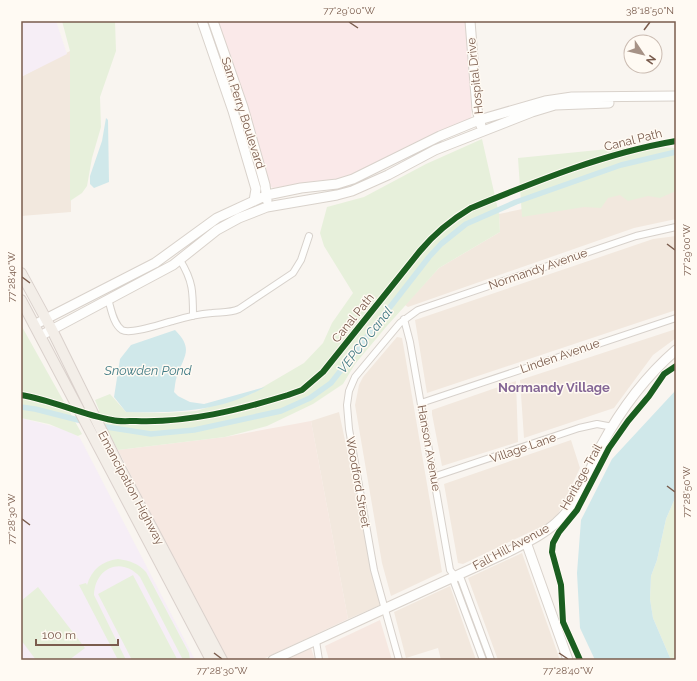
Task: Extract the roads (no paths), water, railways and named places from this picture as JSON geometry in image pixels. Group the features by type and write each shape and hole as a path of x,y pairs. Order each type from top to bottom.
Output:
{"main road":[{"name":"Emancipation Highway","path":"21,273 52,330 107,444 222,660"},
{"name":"Emancipation Highway","path":"21,300 208,657"}],"street":[{"name":"Sam Perry Boulevard","path":"202,21 233,111 252,174 256,188 254,201"},
{"name":"Sam Perry Boulevard","path":"213,21 243,107 266,185 267,207"},
{"name":"Hospital Drive","path":"470,21 479,120 482,131"},
{"path":"34,325 155,262 217,218 267,195 301,188 337,184 353,179 440,136 479,120 523,107 561,98 676,96"},
{"path":"40,336 180,260 217,230 239,218 267,207 352,191 388,175 435,150 532,112 555,105 676,102"},
{"name":"Normandy Avenue","path":"404,319 418,310 636,236 676,227"},
{"path":"108,299 112,314 120,327 126,331 193,316 214,312 226,313 239,309 284,281 297,268 309,236"},
{"path":"180,260 188,273 193,288 193,316"},
{"name":"Linden Avenue","path":"422,403 676,318"},
{"name":"Hanson Avenue","path":"404,319 422,403 433,477 450,570 454,576 461,579 491,660"},
{"name":"Woodford Street","path":"399,660 384,609 368,540 349,429 347,405 349,391 355,377 404,319"},
{"name":"Fall Hill Avenue","path":"273,660 545,532 557,522 572,505 613,427 651,375 676,350"},
{"name":"Village Lane","path":"433,477 579,428 597,424 613,427"},
{"path":"526,542 568,660"},
{"name":"Hanson Avenue","path":"454,576 454,582 483,660"},
{"path":"316,641 319,660"}],"water":[{"path":"106,118 108,120 109,182 94,188 90,184 90,176 102,141"},
{"name":"Snowden Pond","path":"175,330 181,337 186,348 186,353 175,382 174,392 178,396 190,402 204,404 265,387 231,402 214,406 180,411 126,412 114,397 120,359 131,345"},
{"path":"676,390 676,496 666,519 657,560 651,576 650,599 653,618 671,660 595,660 580,628 577,573 581,520 612,459"}],"waterway":[{"name":"VEPCO Canal","path":"100,426 151,434 194,430 281,411 310,398 331,383 429,257 441,244 466,224 516,202 621,165 676,152"},
{"name":"VEPCO Canal","path":"21,407 86,422"}],"district":[{"name":"Normandy Village","path":"554,387"}]}
